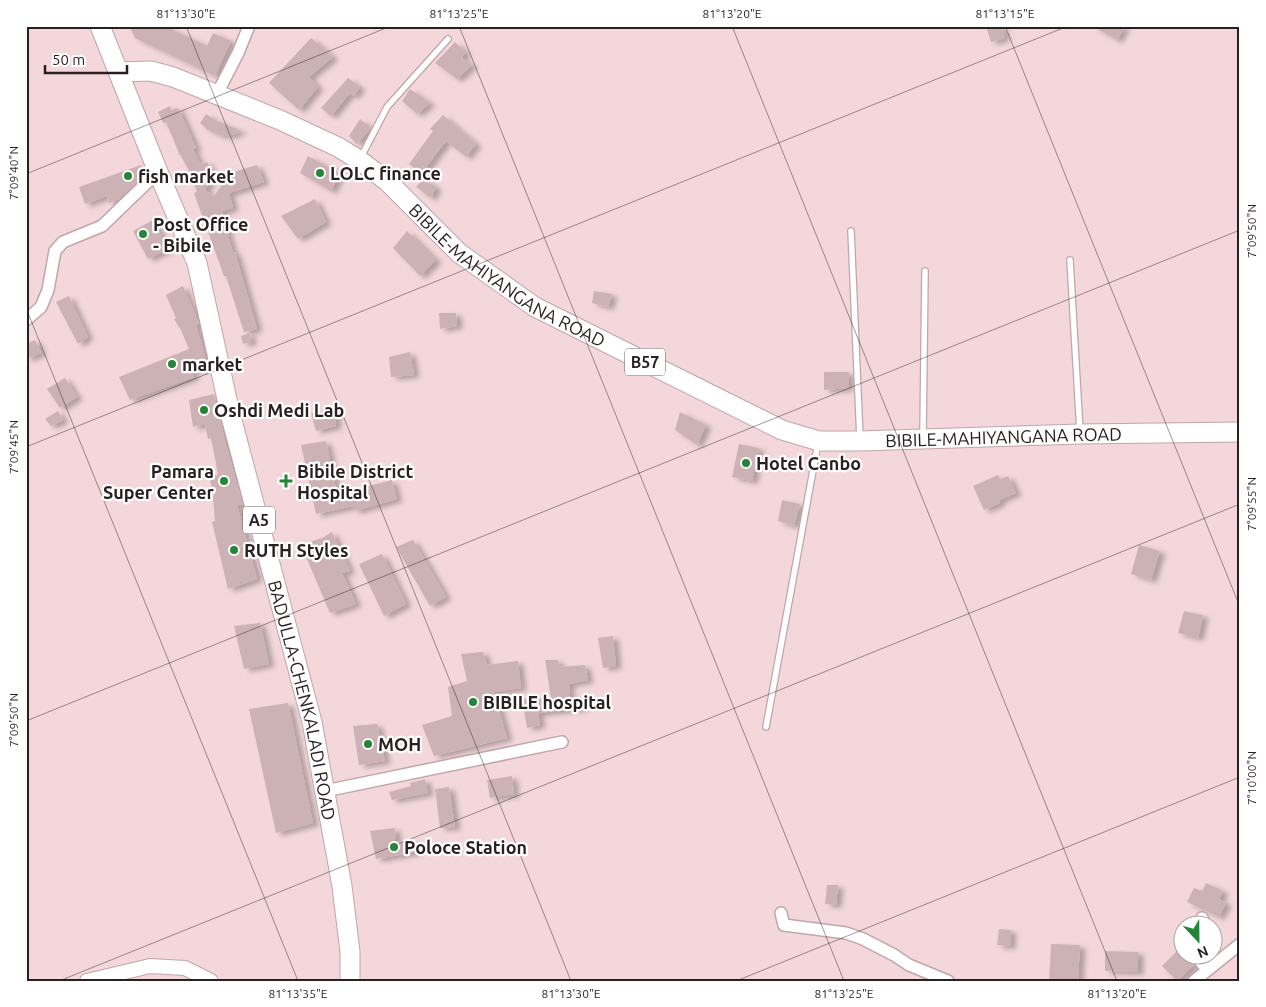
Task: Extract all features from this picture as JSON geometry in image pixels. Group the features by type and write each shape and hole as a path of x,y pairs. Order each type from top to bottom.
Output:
{"main road":[{"name":"BADULLA-CHENKALADI ROAD","path":"100,26 158,172 197,263 230,413 312,722 342,886 350,952 350,981"},
{"name":"BIBILE-MAHIYANGANA ROAD","path":"119,72 151,71 218,94 308,132 338,147 387,181 459,254 535,308 782,430 819,440 860,441 1080,434 1240,432"}],"street":[{"path":"218,94 249,26"},
{"path":"26,320 41,306 48,290 55,251 59,246 63,242 102,226 158,172"},
{"path":"325,792 562,742"},
{"path":"781,913 784,925 846,933 863,939 894,955 909,966 948,981"},
{"path":"1194,981 1240,944"},
{"path":"1202,964 1207,970"},
{"path":"87,981 150,966 184,968 211,981"}],"lane":[{"path":"359,160 387,107 448,39"},
{"path":"851,231 860,441"},
{"path":"1070,260 1080,434"},
{"path":"923,438 925,271"},
{"path":"766,727 819,440"}],"building":[{"path":"129,26 165,26 207,46 213,33 231,41 215,76 135,38"},
{"path":"986,26 1001,26 1005,38 991,42"},
{"path":"1092,26 1125,26 1117,40"},
{"path":"311,38 333,57 309,77 318,87 299,110 269,83"},
{"path":"455,42 465,52 462,58 472,65 457,79 435,63"},
{"path":"348,78 360,87 354,96 350,93 331,116 321,108"},
{"path":"410,89 430,103 417,114 402,101"},
{"path":"170,106 171,110 178,108 196,148 193,149 200,164 207,162 213,175 205,190 214,196 230,173 257,165 264,182 229,193 233,208 222,211 257,329 244,332 226,276 224,276 194,193 197,192 189,171 180,154 178,155 179,153 166,122 163,123 158,112"},
{"path":"206,114 215,120 242,131 228,136 224,134 223,136 208,130 200,123"},
{"path":"443,115 476,144 466,157 446,141 421,174 409,164 433,131 430,129"},
{"path":"360,119 371,128 357,144 349,136"},
{"name":"LOLC finance","path":"308,156 340,173 331,191 300,173"},
{"name":"fish market","path":"141,165 144,175 119,199 109,203 107,196 85,204 79,187"},
{"path":"423,179 436,187 431,198 416,187"},
{"path":"315,199 326,222 298,239 281,216"},
{"path":"153,220 168,249 148,259 133,231"},
{"path":"407,231 436,260 420,276 393,248"},
{"path":"183,286 199,324 196,325 208,367 192,370 194,377 130,400 119,377 189,349 174,319 176,318 166,295"},
{"path":"594,291 612,294 608,307 592,303"},
{"path":"69,296 88,337 78,344 56,302"},
{"path":"439,313 456,313 457,326 440,329"},
{"path":"250,333 251,342 243,344 241,336"},
{"path":"35,340 41,353 26,359 26,344"},
{"path":"410,352 414,375 391,377 389,357"},
{"path":"824,372 849,372 848,388 824,390"},
{"path":"65,378 77,397 60,408 47,389"},
{"path":"214,394 243,504 237,505 257,579 228,589 212,522 215,521 214,496 209,476 218,475 211,438 208,439 205,424 193,427 189,400"},
{"path":"335,410 336,426 316,431 311,413"},
{"path":"58,411 63,420 51,426 45,419"},
{"path":"680,412 706,425 697,445 675,430"},
{"path":"326,441 337,494 392,480 397,499 355,511 353,506 316,514 301,445"},
{"name":"Hotel Canbo","path":"739,444 759,448 752,481 732,477"},
{"path":"998,475 1000,479 1008,476 1016,493 999,500 1000,503 984,510 973,486"},
{"path":"782,500 800,504 794,526 778,521"},
{"path":"332,532 350,571 342,573 356,604 330,613 301,545 322,538"},
{"path":"413,540 446,597 430,606 396,547"},
{"path":"1139,545 1160,551 1151,580 1131,574"},
{"path":"382,554 406,604 384,616 359,564"},
{"path":"1184,611 1203,615 1198,638 1178,633"},
{"path":"260,623 269,664 244,669 234,626"},
{"path":"613,636 616,666 603,668 598,638"},
{"name":"BIBILE hospital","path":"483,652 487,665 518,661 521,688 494,692 507,738 434,756 422,725 452,716 448,687 467,681 461,654"},
{"path":"545,660 558,660 559,667 585,665 588,680 569,684 570,700 583,699 582,708 538,713 540,725 527,728 522,699 551,698"},
{"path":"288,703 313,823 276,833 249,709"},
{"name":"MOH","path":"377,724 385,761 359,765 353,726"},
{"path":"512,776 514,794 490,798 487,780"},
{"path":"425,779 428,793 392,800 389,792 411,786 410,783"},
{"path":"449,787 455,827 440,828 435,789"},
{"name":"Poloce Station","path":"395,828 396,842 414,840 416,852 376,859 370,831"},
{"path":"1206,883 1223,891 1219,899 1226,903 1220,914 1213,914 1187,902 1194,888 1202,891"},
{"path":"827,885 838,885 836,905 825,904"},
{"path":"999,929 1011,930 1010,946 997,945"},
{"path":"1051,944 1080,945 1078,981 1049,981"},
{"path":"1105,951 1138,952 1138,972 1105,971"},
{"path":"1174,954 1174,964 1194,965 1177,981 1162,966"}],"place":[{"name":"LOLC finance","path":"320,173"},
{"name":"fish market","path":"128,176"},
{"name":"Post Office - Bibile","path":"143,234"},
{"name":"market","path":"172,364"},
{"name":"Oshdi Medi Lab","path":"204,410"},
{"name":"Hotel Canbo","path":"746,463"},
{"name":"Pamara Super Center","path":"224,481"},
{"name":"Bibile District Hospital","path":"286,481"},
{"name":"RUTH Styles","path":"234,550"},
{"name":"BIBILE hospital","path":"473,702"},
{"name":"MOH","path":"368,744"},
{"name":"Poloce Station","path":"394,847"}]}
